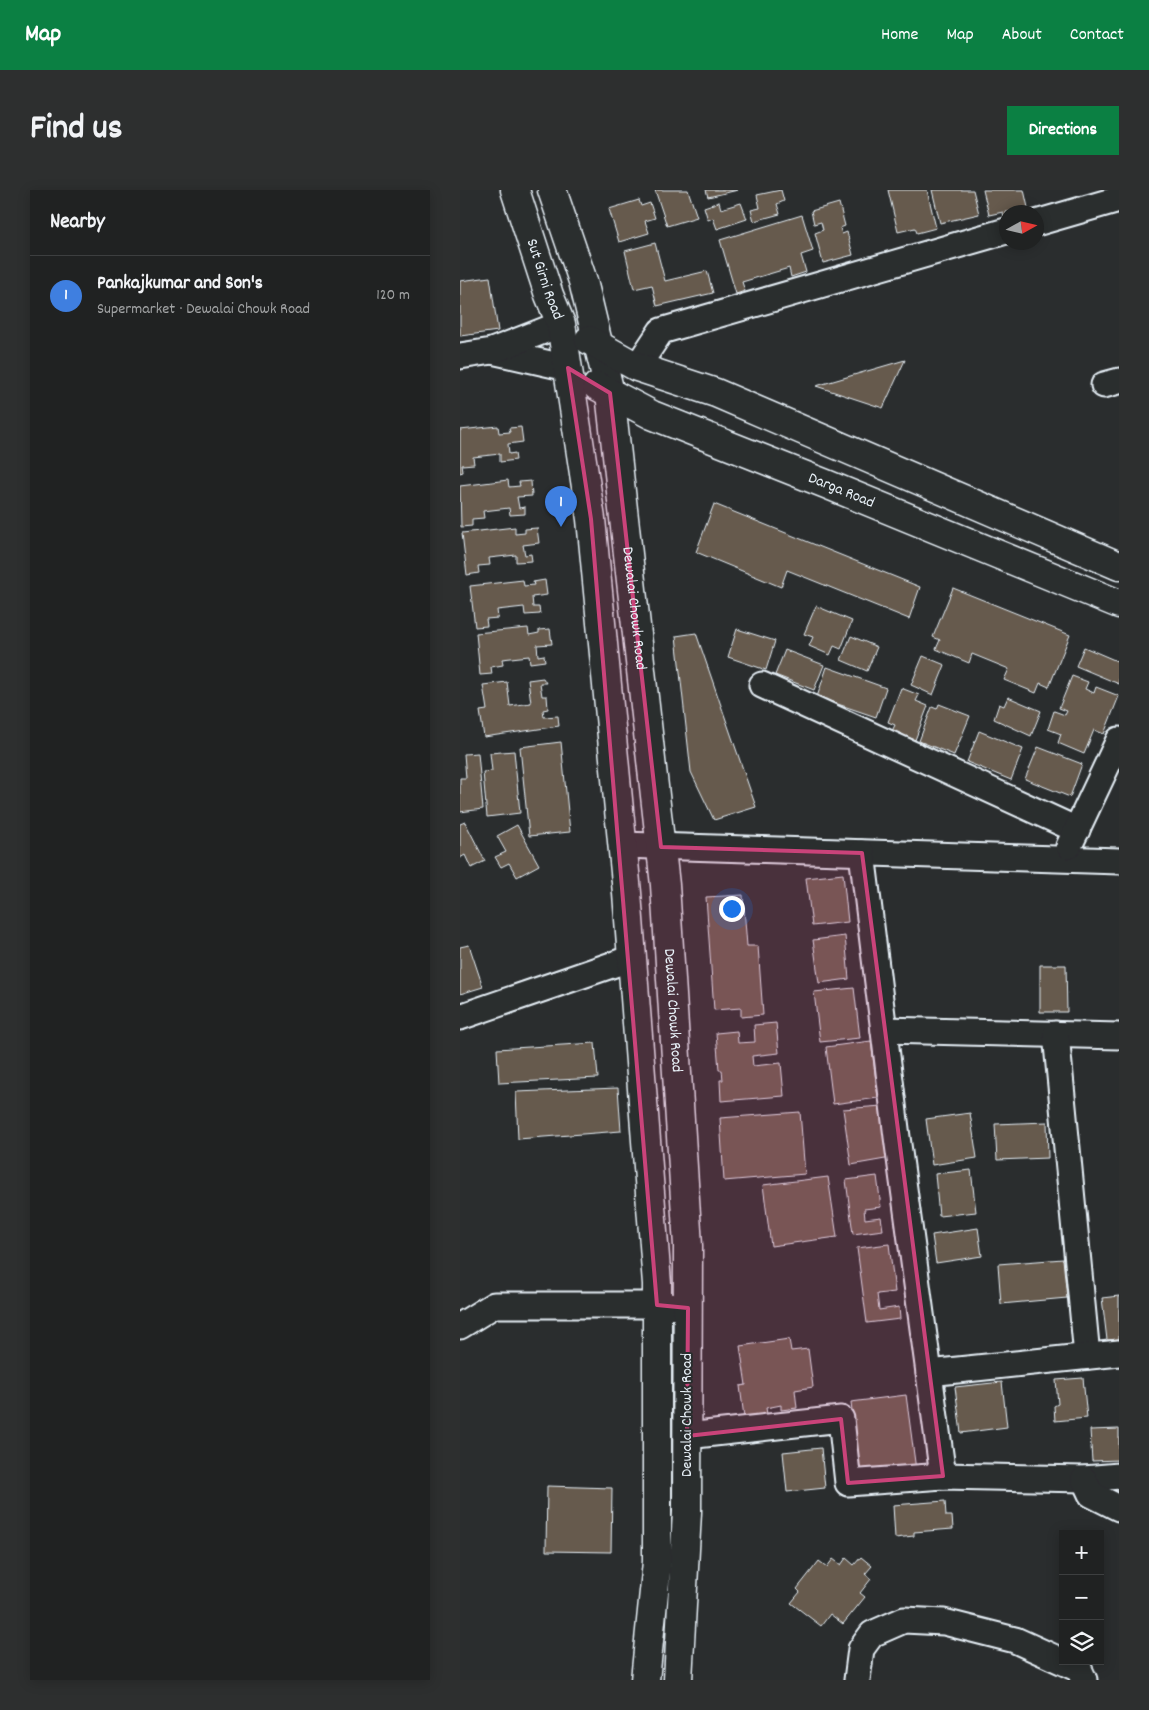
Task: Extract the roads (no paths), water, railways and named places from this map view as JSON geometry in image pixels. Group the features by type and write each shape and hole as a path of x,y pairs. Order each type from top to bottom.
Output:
{"main road":[{"name":"Sut Girni Road","path":"515,190 549,295 561,324 568,368"},
{"path":"552,190 582,281 599,346"},
{"path":"561,324 637,367 716,393 1119,566"},
{"name":"Dewalai Chowk Road","path":"599,346 610,393 665,885 688,1246 687,1512 678,1680"},
{"name":"Dewalai Chowk Road","path":"568,368 591,520 632,958 657,1284 657,1562 645,1680"},
{"name":"Darga Road","path":"568,368 652,415 1119,604"}],"street":[{"path":"1044,221 1119,199"},
{"path":"637,367 661,331 999,233"},
{"path":"460,356 492,352 561,324"},
{"path":"492,352 568,368"},
{"path":"762,685 1077,830"},
{"path":"1063,859 1119,740"},
{"path":"622,845 1119,861"},
{"path":"862,853 944,1476"},
{"path":"460,1017 632,958"},
{"path":"884,1030 1119,1036"},
{"path":"1056,1034 1087,1356"},
{"path":"460,1326 494,1306 657,1305 688,1308"},
{"path":"929,1373 1119,1353"},
{"path":"687,1436 841,1419 848,1483 944,1476 1084,1479 1119,1476"},
{"path":"1084,1479 1091,1494 1119,1508"},
{"path":"857,1680 861,1650 872,1634 904,1620 944,1622 1015,1640 1079,1669 1084,1680"}],"place":[{"name":"Pankajkumar and Son's","path":"561,527"}]}
